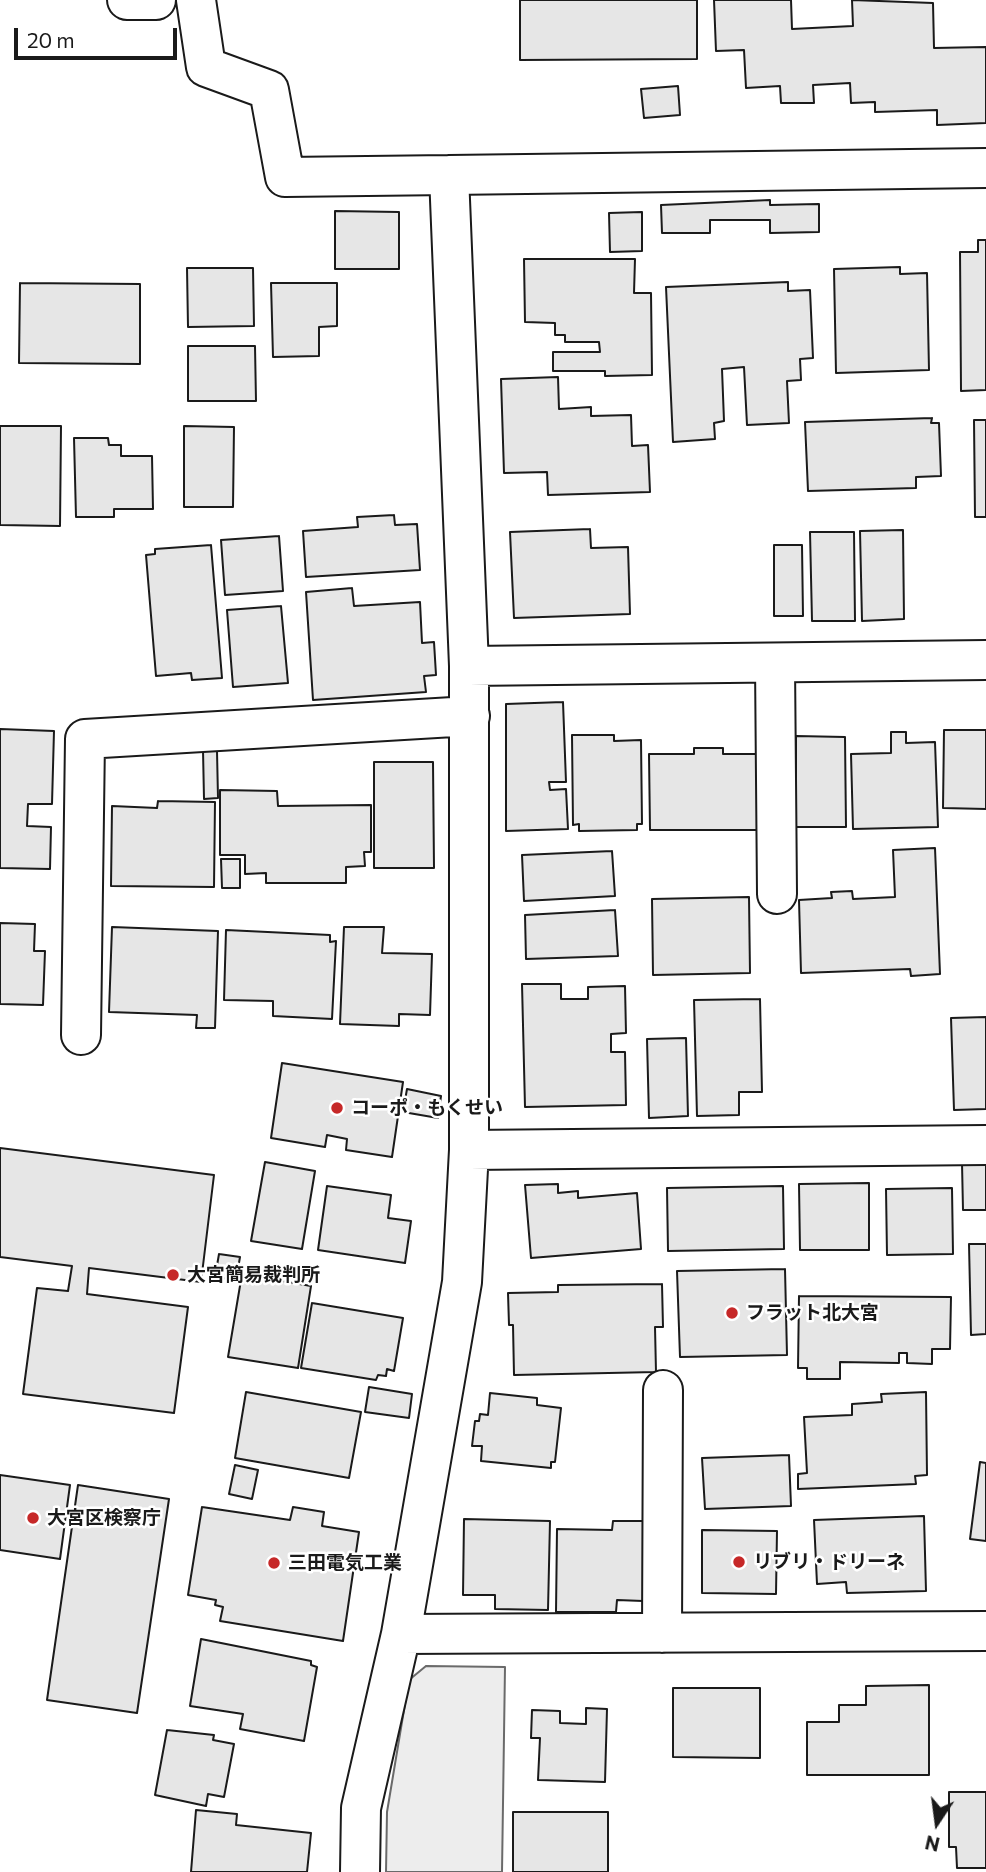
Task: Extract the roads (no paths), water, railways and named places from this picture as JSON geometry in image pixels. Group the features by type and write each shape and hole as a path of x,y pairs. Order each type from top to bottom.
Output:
{"street":[{"path":"127,0 156,0"},
{"path":"196,0 206,67 269,90 285,177 986,168"},
{"path":"360,1872 361,1808 401,1634 462,1282 470,1150 469,666 449,175"},
{"path":"469,666 986,660"},
{"path":"775,663 777,894"},
{"path":"81,1035 85,739 470,716"},
{"path":"470,1150 986,1145"},
{"path":"662,1633 663,1390"},
{"path":"401,1634 986,1631"}],"place":[{"name":"コーポ・もくせい","path":"337,1108"},
{"name":"大宮簡易裁判所","path":"173,1275"},
{"name":"フラット北大宮","path":"732,1313"},
{"name":"大宮区検察庁","path":"33,1518"},
{"name":"リブリ・ドリーネ","path":"739,1562"},
{"name":"三田電気工業","path":"274,1563"}]}
